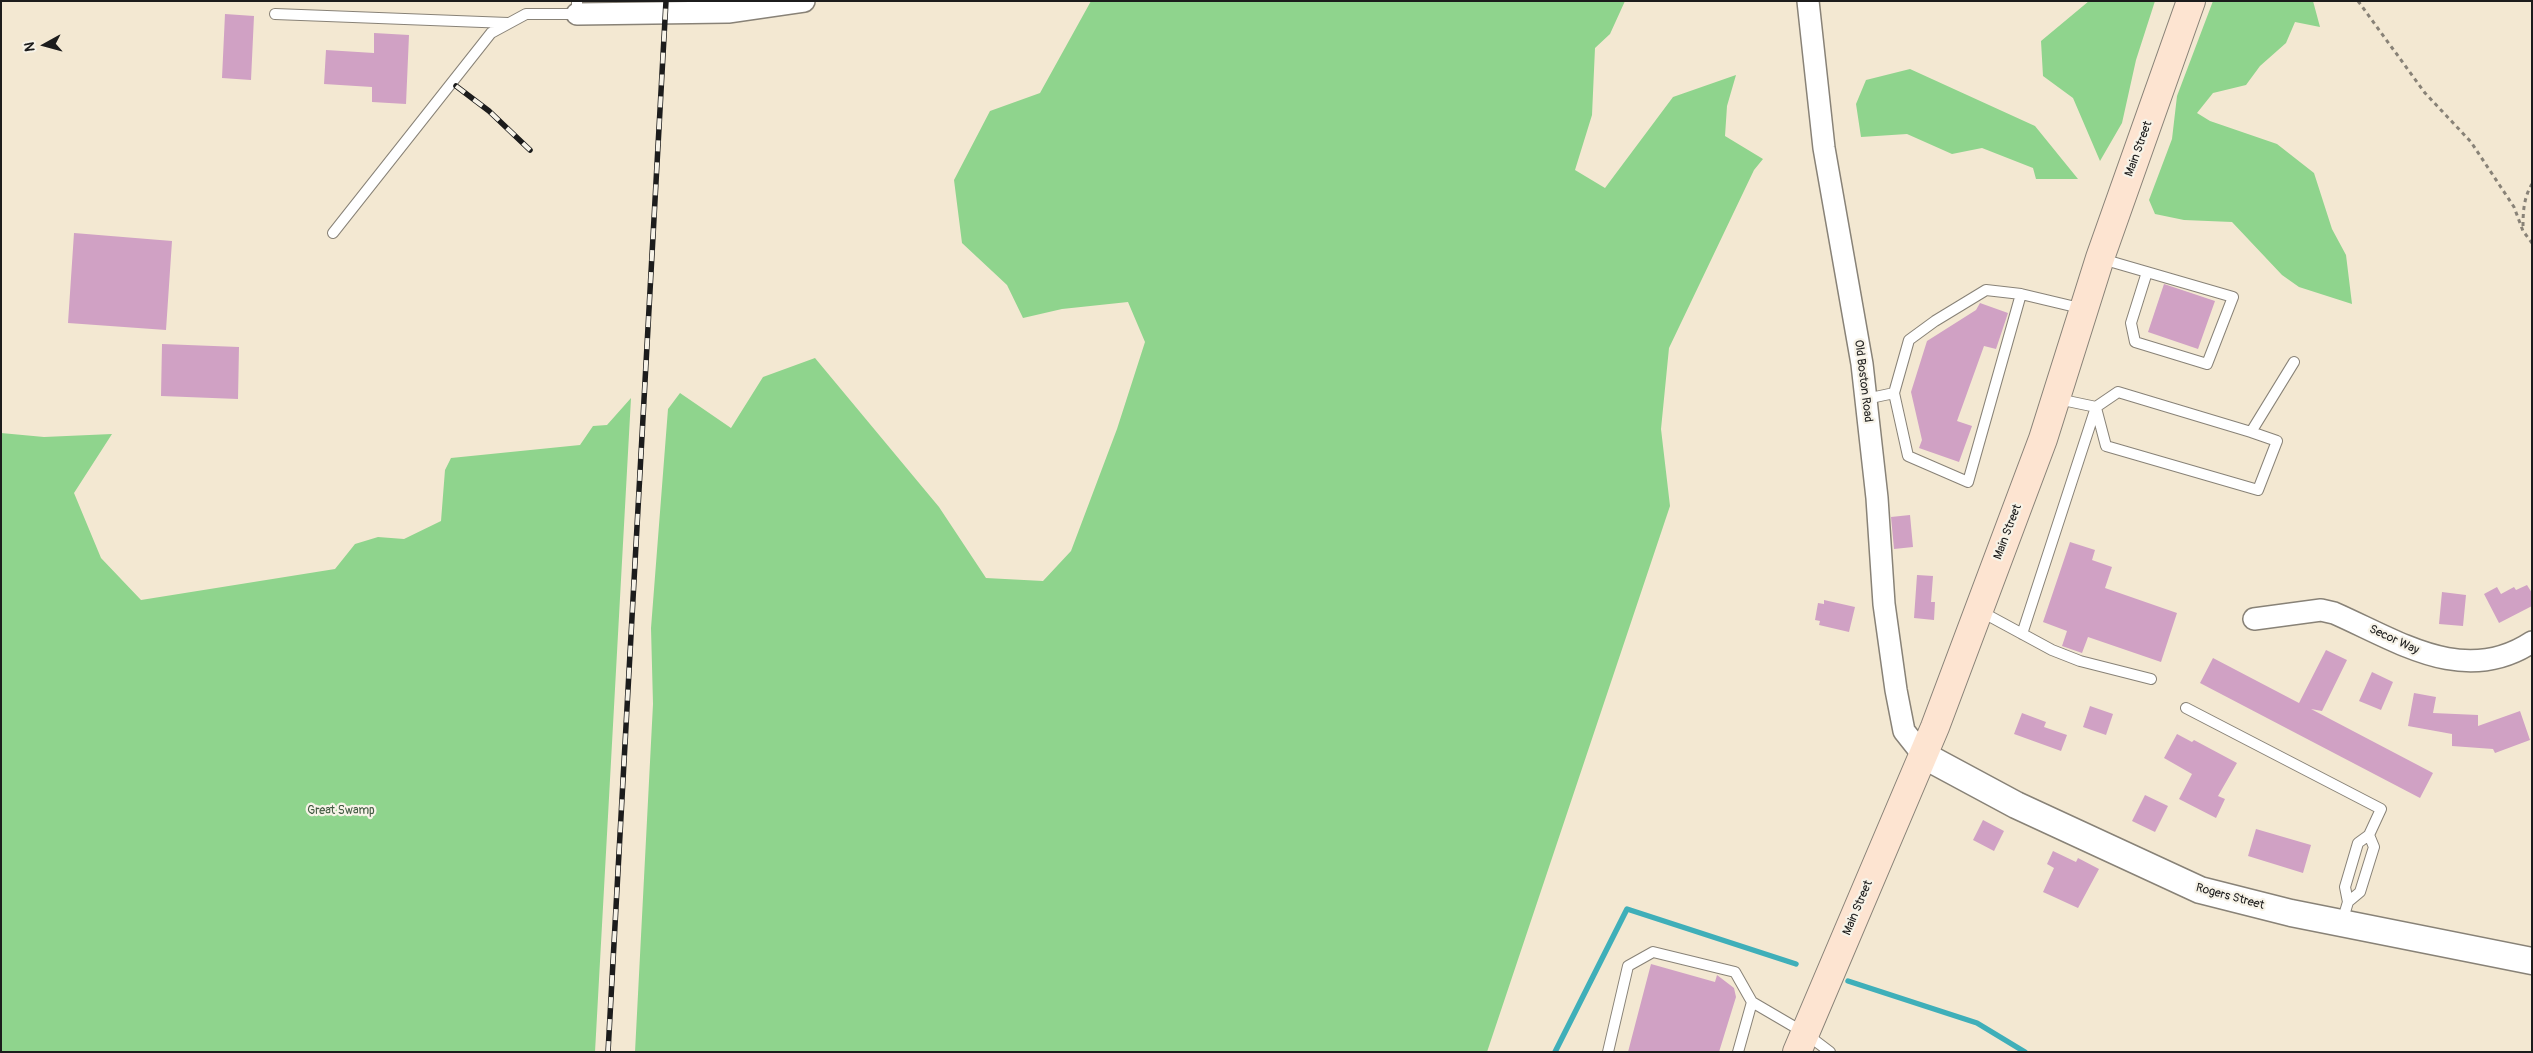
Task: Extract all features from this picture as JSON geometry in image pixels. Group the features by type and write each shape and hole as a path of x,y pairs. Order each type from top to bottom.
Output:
{"main road":[{"name":"Main Street","path":"1801,1042 1923,755 1979,610 2056,398 2100,258 2191,1"}],"street":[{"path":"577,8 728,12 804,1"},
{"name":"Old Boston Road","path":"1808,1 1824,148 1842,242 1866,399 1877,498 1884,604 1896,690 1904,731 1923,755"},
{"name":"Secor Way","path":"2254,619 2321,610 2334,613 2418,652 2449,660 2478,660 2504,657 2532,642"},
{"name":"Rogers Street","path":"1923,755 2016,805 2200,890 2345,912 2532,960"}],"lane":[{"path":"333,233 491,33 526,14 577,8"},
{"path":"275,14 509,23"},
{"path":"2100,258 2233,297 2207,364 2135,342 2131,323 2147,272"},
{"path":"2021,294 1968,482 1908,456 1894,393 1910,340 1935,321 1986,290 2021,294 2084,309"},
{"path":"2251,432 2294,362"},
{"path":"2022,634 2096,407 2118,392 2277,441 2258,490 2106,446 2096,407"},
{"path":"1866,399 1894,393"},
{"path":"2056,398 2096,407"},
{"path":"1979,610 2052,650 2080,661 2151,679"},
{"path":"2186,708 2381,809 2369,835 2358,843 2345,887 2345,912"},
{"path":"2345,912 2360,892 2374,847 2369,835"},
{"path":"1608,1052 1628,966 1653,952 1735,972 1752,1002 1801,1042 1830,1052"},
{"path":"1738,1052 1752,1002"}],"path":[{"path":"2358,1 2425,93 2471,142 2514,207 2523,231 2532,243"},
{"path":"2523,231 2523,213 2527,192 2532,184"}],"green space":[{"path":"1091,1 1625,1 1610,34 1595,48 1592,115 1575,170 1605,188 1673,97 1736,75 1727,106 1725,136 1763,159 1754,170 1669,348 1661,429 1670,506 1487,1052 635,1052 653,704 651,628 668,409 680,393 731,428 763,377 815,358 939,507 986,578 1043,581 1071,551 1117,429 1145,342 1128,302 1062,309 1023,318 1007,285 962,243 954,180 990,111 1040,93"},
{"path":"2089,1 2155,1 2136,60 2122,123 2100,161 2073,98 2043,76 2041,41"},
{"path":"2213,1 2313,1 2320,27 2295,22 2286,43 2260,66 2246,85 2213,93 2197,113 2210,121 2277,144 2314,173 2332,229 2346,255 2352,304 2299,287 2282,275 2232,222 2184,220 2155,214 2149,200 2172,139 2177,96"},
{"path":"1910,69 2035,126 2078,179 2036,179 2033,168 1982,148 1952,154 1907,134 1861,137 1856,104 1866,80"},
{"name":"Great Swamp","path":"631,398 595,1052 1,1052 1,433 44,437 112,434 74,493 101,558 141,600 335,569 355,544 378,537 404,539 441,521 445,470 451,458 580,445 593,426 607,425"}],"building":[{"path":"225,14 254,16 251,80 222,78"},
{"path":"374,33 409,35 406,104 372,102 372,87 324,84 326,50 374,53"},
{"path":"74,233 172,241 166,330 68,323"},
{"path":"2164,284 2215,301 2198,349 2148,332"},
{"path":"1980,303 2008,313 1996,349 1984,346 1957,421 1972,426 1959,462 1919,448 1922,440 1911,392 1927,341 1976,310"},
{"path":"162,344 239,347 238,399 161,396"},
{"path":"1910,515 1913,547 1894,549 1891,517"},
{"path":"2070,542 2095,550 2092,560 2112,567 2105,588 2177,613 2161,662 2088,637 2082,653 2062,646 2067,631 2043,622"},
{"path":"1917,575 1933,576 1931,602 1935,602 1934,620 1914,618"},
{"path":"2527,585 2532,593 2532,606 2499,623 2484,594 2497,587 2501,594 2514,587 2516,590"},
{"path":"2442,592 2466,595 2463,626 2439,624"},
{"path":"1824,600 1855,607 1849,632 1819,625 1820,621 1815,620 1818,603 1824,604"},
{"path":"2326,650 2347,660 2322,711 2311,709 2433,773 2420,798 2200,683 2213,658 2299,703"},
{"path":"2372,672 2393,682 2381,710 2359,701"},
{"path":"2414,693 2436,697 2433,713 2478,715 2478,726 2520,711 2530,740 2495,753 2493,749 2452,746 2452,734 2408,726"},
{"path":"2090,706 2113,714 2106,735 2083,727"},
{"path":"2022,713 2046,722 2044,727 2067,735 2061,751 2014,734"},
{"path":"2177,734 2192,742 2194,740 2237,763 2218,796 2225,799 2216,818 2179,799 2192,774 2164,758"},
{"path":"2145,795 2168,806 2155,832 2132,821"},
{"path":"1983,820 2004,831 1994,851 1973,840"},
{"path":"2256,829 2311,845 2303,873 2248,856"},
{"path":"2053,851 2076,862 2078,858 2099,869 2078,908 2043,892 2054,868 2047,864"},
{"path":"1651,964 1715,982 1717,975 1734,988 1736,997 1719,1052 1628,1052"}],"waterway":[{"path":"1555,1052 1627,909 1796,964"},
{"path":"1848,981 1977,1023 2025,1052"}],"railway":[{"path":"608,1052 666,1"},
{"path":"456,86 489,111 530,150"}]}
